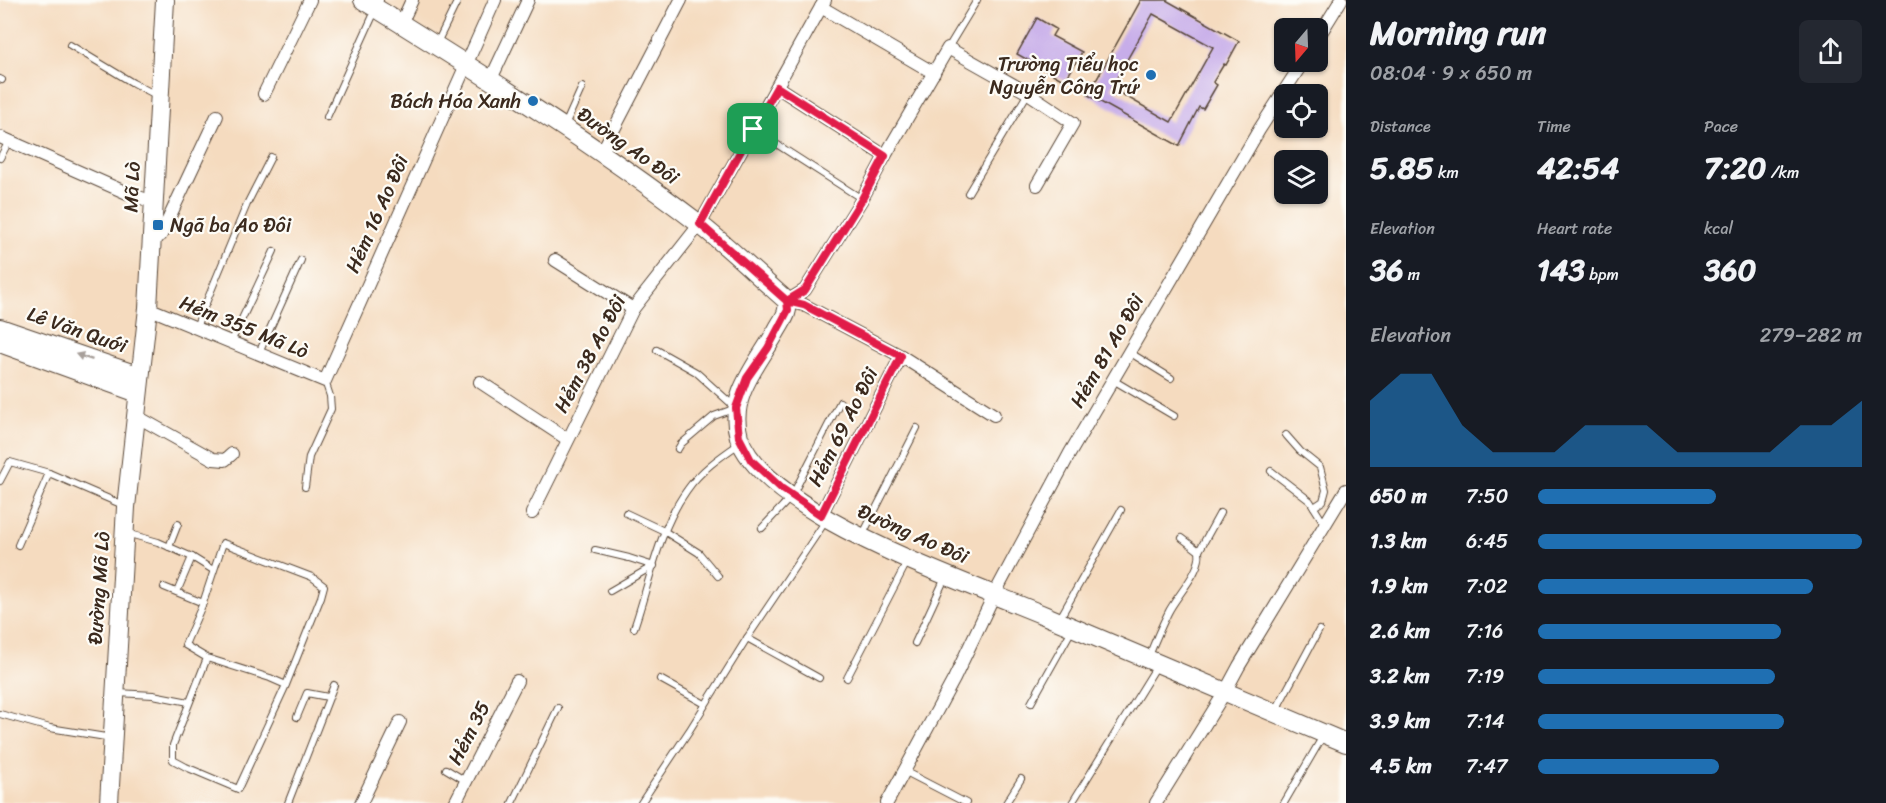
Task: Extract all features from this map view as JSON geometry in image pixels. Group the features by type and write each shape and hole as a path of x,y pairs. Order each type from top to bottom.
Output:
{"street":[{"name":"Mã Lò","path":"139,384 148,308 165,0"},
{"path":"264,94 310,0"},
{"path":"401,24 412,0"},
{"name":"Hẻm 16 Ao Đôi","path":"325,381 495,0"},
{"path":"491,79 528,0"},
{"path":"602,152 681,0"},
{"path":"1328,21 1341,0"},
{"name":"Đường Ao Đôi","path":"373,3 401,24 491,79 602,152 700,224 787,301 788,310 768,348 747,378 736,408 739,437 751,460 781,488 824,517 909,559 1346,743"},
{"path":"823,3 934,73"},
{"name":"Hẻm 38 Ao Đôi","path":"532,513 633,309 700,224 823,3"},
{"path":"787,301 805,290 862,199 948,48 1028,93 1074,123 1036,184"},
{"name":"Hẻm 81 Ao Đôi","path":"887,803 954,679 994,595 1070,453 1259,130 1297,72"},
{"path":"777,87 885,156"},
{"path":"152,240 161,235 217,116"},
{"path":"4,139 127,193 153,202"},
{"path":"555,260 633,309"},
{"path":"787,301 804,305 901,356 994,415"},
{"name":"Hẻm 355 Mã Lò","path":"148,308 325,381"},
{"name":"Lê Văn Quới","path":"0,328 139,384"},
{"name":"Lê Văn Quới","path":"0,343 139,384"},
{"name":"Hẻm 69 Ao Đôi","path":"824,517 901,356"},
{"path":"480,382 567,439"},
{"name":"Đường Mã Lò","path":"109,803 126,507 139,384"},
{"path":"136,416 213,459 225,460 232,454"},
{"path":"1156,803 1346,490"},
{"name":"Hẻm 35","path":"457,802 516,681"},
{"path":"361,803 400,722"}],"lane":[{"path":"436,45 458,0"},
{"path":"948,48 977,0"},
{"path":"327,117 373,3"},
{"path":"70,45 159,96"},
{"path":"564,128 582,87"},
{"path":"968,193 1028,93"},
{"path":"753,129 862,199"},
{"path":"0,158 4,139"},
{"path":"196,328 247,204 271,157"},
{"path":"231,342 274,251"},
{"path":"258,354 301,260"},
{"path":"657,350 696,372 736,408 714,416 678,449"},
{"path":"1128,352 1171,378"},
{"path":"1112,380 1174,416"},
{"path":"305,488 309,457 331,410 330,396 325,381"},
{"path":"762,528 792,496 840,402"},
{"path":"862,537 917,428"},
{"path":"1286,435 1300,451 1320,467 1326,490 1323,501 1314,507"},
{"path":"634,628 664,531 687,489 713,462 742,442"},
{"path":"0,481 10,462 49,473 126,507"},
{"path":"1272,471 1310,501 1325,525"},
{"path":"18,545 49,473"},
{"path":"1031,703 1121,510"},
{"path":"626,513 664,531 699,553 718,576"},
{"path":"1072,803 1153,661 1168,611 1195,570 1200,557 1199,551 1220,513"},
{"path":"641,803 824,517"},
{"path":"169,547 178,524"},
{"path":"125,533 158,542 192,557 213,570"},
{"path":"1182,538 1199,551"},
{"path":"207,658 173,745 173,760 238,789 285,685 324,586 312,577 223,543 203,603 185,645 207,658 285,685"},
{"path":"595,550 654,566"},
{"path":"177,592 192,557"},
{"path":"847,678 909,559"},
{"path":"610,591 654,566"},
{"path":"915,643 947,575"},
{"path":"164,587 203,603"},
{"path":"1274,713 1319,630"},
{"path":"747,638 819,678"},
{"path":"660,680 705,704"},
{"path":"288,803 334,685"},
{"path":"115,693 153,695 189,702"},
{"path":"297,717 307,693 328,697"},
{"path":"512,803 558,708"},
{"path":"0,714 42,727 112,738"},
{"path":"1284,803 1324,734"},
{"path":"446,769 466,781"},
{"path":"904,771 966,803"},
{"path":"1006,803 1021,779"}],"building":[{"path":"1141,0 1166,0 1239,41 1226,65 1224,64 1213,82 1217,85 1203,109 1199,107 1179,146 1088,95","holes":["1153,14 1213,47 1171,122 1111,88"]},
{"path":"1037,18 1056,29 1052,36 1082,52 1065,81 1017,54"}],"place":[{"name":"Trường Tiểu học Nguyễn Công Trứ","path":"1151,75"},
{"name":"Bách Hóa Xanh","path":"533,101"},
{"name":"Ngã ba Ao Đôi","path":"158,225"}],"route":[{"path":"753,129 700,224 787,301 788,310 768,348 747,378 736,408 739,437 751,460 781,488 821,515 901,356 804,305 787,301 805,290 862,199 885,156 777,87 753,129"}]}
